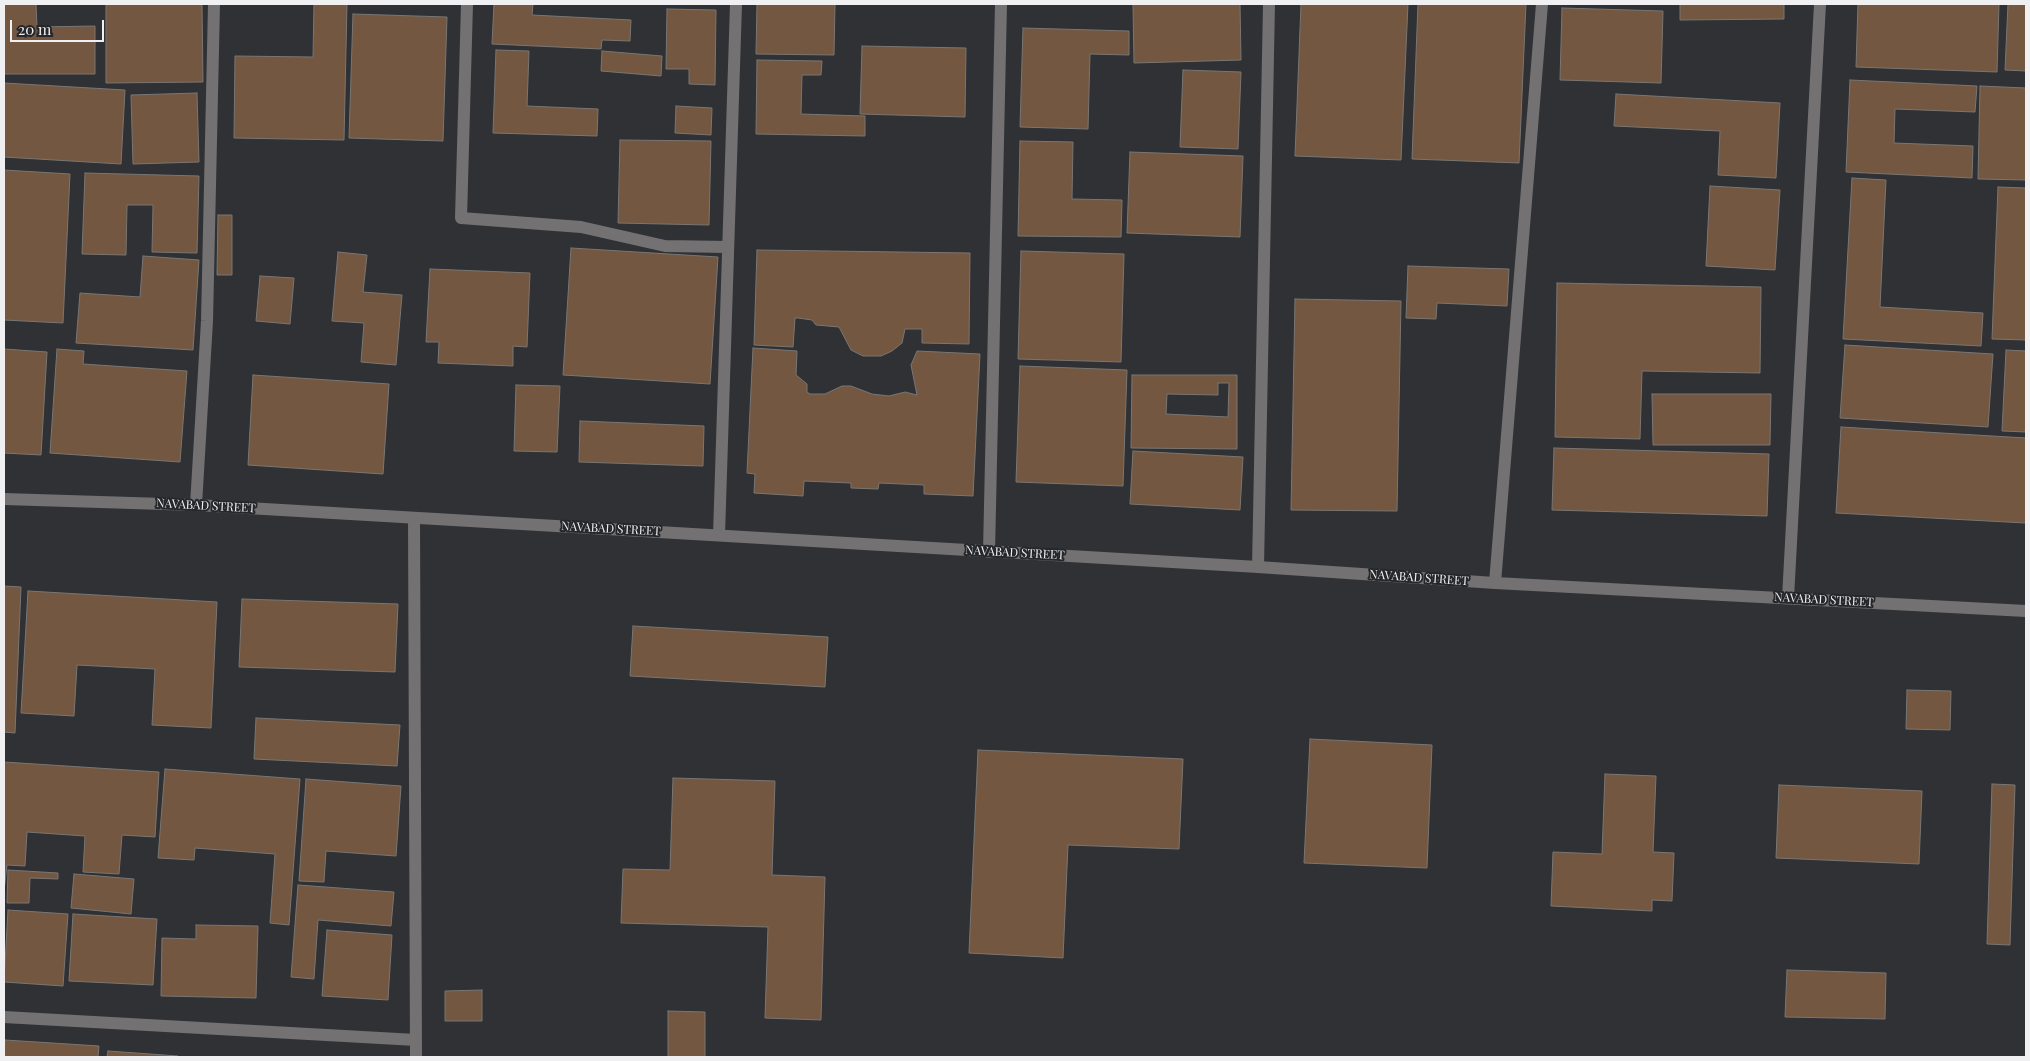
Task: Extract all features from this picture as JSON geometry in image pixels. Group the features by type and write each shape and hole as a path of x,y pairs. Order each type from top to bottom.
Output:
{"street":[{"path":"196,505 207,321 214,4"},
{"path":"467,4 461,218 581,227 665,246 728,247"},
{"path":"719,535 736,4"},
{"path":"989,552 1000,4"},
{"path":"1258,567 1269,4"},
{"path":"1495,583 1542,4"},
{"path":"1788,598 1820,4"},
{"name":"NAVABAD STREET","path":"4,499 196,505 1258,567 1495,583 2026,611"},
{"path":"414,518 416,1057"},
{"path":"4,1017 416,1040"}],"building":[{"path":"4,4 36,4 37,27 95,26 95,74 4,74"},
{"path":"106,4 202,4 203,82 106,83"},
{"path":"314,4 347,4 344,140 234,138 235,56 313,57"},
{"path":"494,4 533,4 532,15 631,20 630,41 602,40 601,49 492,44"},
{"path":"757,4 835,4 834,55 756,54"},
{"path":"1133,4 1240,4 1241,60 1134,63"},
{"path":"1301,4 1408,4 1401,160 1295,156"},
{"path":"1418,4 1526,4 1519,163 1412,159"},
{"path":"1680,4 1784,4 1784,19 1680,20"},
{"path":"1858,4 1999,4 1997,72 1856,67"},
{"path":"2008,4 2026,4 2026,71 2005,70"},
{"path":"1562,8 1663,11 1661,83 1560,80"},
{"path":"667,9 716,10 715,85 689,84 689,69 666,69"},
{"path":"353,14 447,17 443,141 349,138"},
{"path":"1023,28 1129,31 1129,55 1090,54 1088,129 1020,127"},
{"path":"862,46 966,48 965,117 860,114"},
{"path":"496,50 529,51 527,106 598,109 597,136 493,133"},
{"path":"602,51 662,56 661,76 601,71"},
{"path":"757,60 822,61 821,75 802,75 801,114 865,116 865,136 756,134"},
{"path":"1183,70 1241,72 1238,149 1180,147"},
{"path":"1850,80 1977,86 1975,112 1895,109 1894,143 1973,146 1972,178 1846,172"},
{"path":"4,83 125,90 121,164 4,157"},
{"path":"1980,86 2026,88 2026,180 1978,179"},
{"path":"197,93 199,162 133,164 131,95"},
{"path":"1616,94 1780,103 1776,178 1718,175 1720,131 1614,126"},
{"path":"676,106 712,108 711,135 675,133"},
{"path":"620,140 711,141 709,225 618,223"},
{"path":"1020,141 1073,142 1072,199 1122,200 1121,237 1018,236"},
{"path":"1130,152 1243,156 1240,237 1127,233"},
{"path":"4,170 70,174 63,323 4,320"},
{"path":"85,173 199,176 197,253 152,252 153,205 127,205 126,255 82,254"},
{"path":"1852,178 1886,180 1880,307 1983,313 1981,346 1843,339"},
{"path":"1710,186 1780,190 1775,270 1706,266"},
{"path":"1998,187 2026,188 2026,340 1992,339"},
{"path":"218,215 232,215 232,275 217,275"},
{"path":"571,248 718,257 710,384 563,375"},
{"path":"757,250 970,253 969,344 922,343 922,329 905,329 902,343 892,351 881,356 863,356 851,350 839,327 816,325 812,320 795,318 793,347 754,345"},
{"path":"1021,251 1124,254 1121,362 1018,359"},
{"path":"338,252 367,255 363,292 402,295 396,365 361,362 364,323 332,321"},
{"path":"143,256 199,260 193,350 76,343 80,293 140,297"},
{"path":"1408,266 1509,269 1507,306 1437,303 1436,319 1406,318"},
{"path":"430,269 530,273 527,347 513,346 513,366 438,363 439,342 426,342"},
{"path":"260,276 294,278 290,324 256,321"},
{"path":"1557,283 1761,287 1760,373 1642,371 1640,439 1555,437"},
{"path":"1295,299 1401,301 1397,511 1291,510"},
{"path":"1845,345 1993,354 1988,427 1840,418"},
{"path":"753,348 797,351 796,375 807,384 807,392 810,394 825,394 842,386 851,386 872,394 889,396 905,392 917,395 911,365 917,351 980,354 973,496 924,494 924,485 879,483 878,489 851,488 851,483 804,481 803,496 754,493 755,474 747,473"},
{"path":"4,349 47,352 41,455 4,453"},
{"path":"57,349 84,351 83,364 187,371 180,462 50,453"},
{"path":"2006,350 2026,351 2026,432 2002,431"},
{"path":"1020,366 1127,370 1123,486 1016,482"},
{"path":"253,375 389,384 383,474 248,465"},
{"path":"1132,375 1237,375 1237,449 1131,448","holes":["1218,383 1229,383 1228,417 1166,414 1167,394 1218,395"]},
{"path":"516,385 560,386 557,452 514,451"},
{"path":"1652,394 1771,394 1770,445 1653,445"},
{"path":"580,421 704,426 703,466 579,462"},
{"path":"1841,427 2026,438 2026,523 1836,513"},
{"path":"1554,448 1769,454 1767,516 1552,510"},
{"path":"1133,451 1243,457 1240,510 1130,504"},
{"path":"4,586 21,587 15,733 4,732"},
{"path":"28,591 217,602 211,728 152,725 155,669 77,665 74,716 21,713"},
{"path":"242,599 398,604 395,672 239,667"},
{"path":"633,626 828,637 825,687 630,676"},
{"path":"1907,690 1951,691 1950,730 1906,729"},
{"path":"256,718 400,725 397,766 254,759"},
{"path":"1310,739 1432,745 1427,868 1304,863"},
{"path":"978,750 1183,759 1179,849 1068,845 1063,958 969,953"},
{"path":"4,762 159,772 155,837 122,835 119,874 83,872 85,836 27,832 25,866 7,865 4,891"},
{"path":"165,769 300,779 289,925 270,923 275,854 195,848 194,860 158,858"},
{"path":"1605,774 1656,776 1653,852 1674,853 1672,901 1652,900 1652,911 1551,906 1553,852 1602,854"},
{"path":"673,778 775,781 772,875 825,877 821,1020 765,1018 768,927 621,923 623,869 670,870"},
{"path":"306,779 401,786 396,856 326,851 324,882 299,881"},
{"path":"1992,784 2015,785 2010,945 1987,944"},
{"path":"1779,785 1922,791 1919,864 1776,858"},
{"path":"8,870 58,873 58,879 30,878 29,903 7,903"},
{"path":"74,874 134,879 131,914 71,908"},
{"path":"298,885 394,892 391,926 318,920 314,979 291,977"},
{"path":"8,910 68,914 63,986 4,982"},
{"path":"73,914 157,919 153,985 69,981"},
{"path":"196,925 258,926 256,998 161,996 162,938 196,939"},
{"path":"327,930 392,935 388,1000 322,996"},
{"path":"1787,970 1886,973 1885,1019 1785,1017"},
{"path":"482,990 482,1021 445,1021 445,991"},
{"path":"668,1011 705,1012 705,1057 668,1057"},
{"path":"5,1040 99,1046 98,1057 4,1057"},
{"path":"108,1051 178,1056 178,1057 107,1057"}]}
